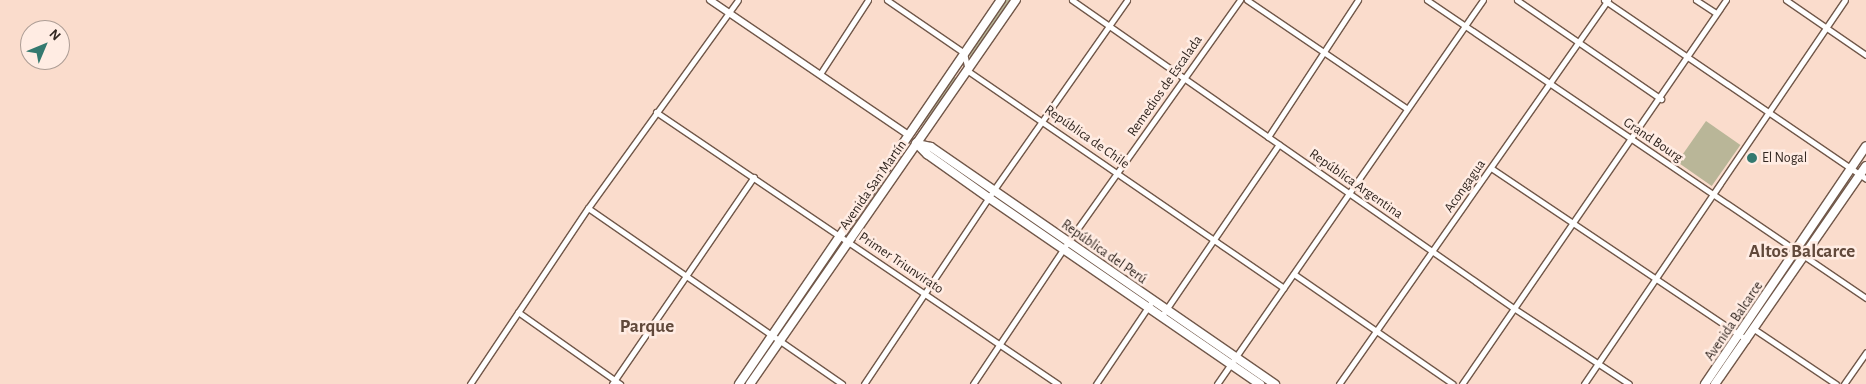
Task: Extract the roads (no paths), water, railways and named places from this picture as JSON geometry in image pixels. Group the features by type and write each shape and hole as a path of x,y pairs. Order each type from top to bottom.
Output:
{"main road":[{"name":"Avenida San Martín","path":"739,384 1001,0"},
{"name":"Avenida San Martín","path":"750,384 1016,0"},
{"name":"República del Perú","path":"908,135 917,144 991,195 1152,301 1163,313 1233,361 1275,384"},
{"name":"Avenida Balcarce","path":"1716,384 1754,329 1799,252 1866,146"},
{"name":"Avenida Balcarce","path":"1705,384 1799,252 1863,176 1866,166"},
{"name":"República del Perú","path":"1065,245 1147,308 1163,313"},
{"name":"República del Perú","path":"1233,361 1260,384"}],"street":[{"name":"República del Perú","path":"710,0 908,135"},
{"path":"470,384 588,208 738,0"},
{"path":"820,74 868,0"},
{"path":"887,0 964,53 968,71"},
{"name":"República Argentina","path":"1072,0 1350,192 1515,309 1629,384"},
{"path":"864,384 1042,120 1127,0"},
{"name":"Remedios de Escalada","path":"974,384 1065,245 1183,77 1240,0"},
{"path":"1247,0 1406,108"},
{"path":"1268,137 1358,0"},
{"name":"Grand Bourg","path":"1427,0 1866,298"},
{"path":"1217,384 1406,108 1483,0"},
{"path":"1517,0 1661,98"},
{"path":"1696,0 1716,13"},
{"path":"1462,384 1661,98 1726,0"},
{"path":"1786,0 1866,55"},
{"path":"1584,384 1655,282 1844,0"},
{"path":"1606,1 1863,176"},
{"name":"Acongagua","path":"1339,384 1434,252 1606,1"},
{"name":"República de Chile","path":"968,71 1118,172 1284,288"},
{"name":"Primer Triunvirato","path":"656,112 1057,384"},
{"path":"1163,313 1279,144"},
{"path":"1491,168 1655,282 1738,337 1747,340"},
{"path":"613,382 754,177"},
{"path":"588,208 685,278 842,384"},
{"path":"1294,274 1453,384"},
{"path":"1096,384 1152,301"},
{"path":"518,312 613,382 620,384"},
{"path":"1754,329 1836,384"},
{"path":"1844,384 1866,352"}],"place":[{"name":"El Nogal","path":"1752,158"}],"district":[{"name":"Altos Balcarce","path":"1802,252"},
{"name":"Parque","path":"647,327"}]}
